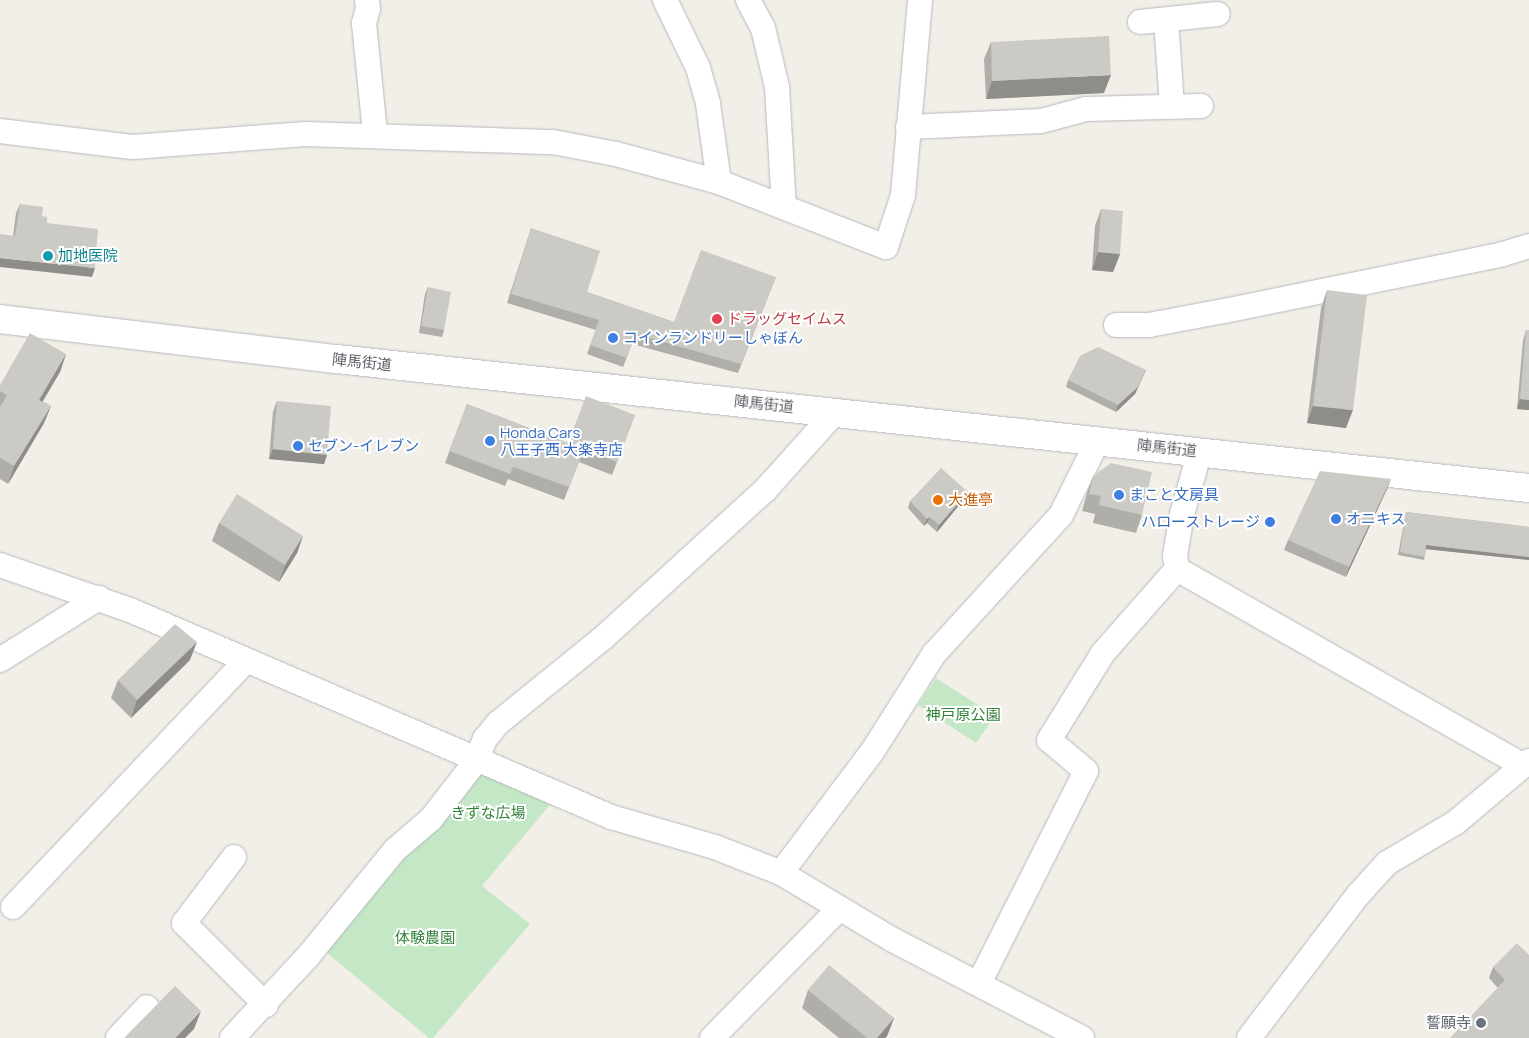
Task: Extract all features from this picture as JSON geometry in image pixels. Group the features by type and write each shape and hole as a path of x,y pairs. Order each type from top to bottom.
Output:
{"main road":[{"name":"陣馬街道","path":"0,319 337,359 1529,488"}],"street":[{"path":"367,0 368,9 364,23 375,134"},
{"path":"665,0 700,78 708,104 720,182"},
{"path":"748,0 763,28 777,87 784,208"},
{"path":"0,131 132,147 306,134 375,134 553,142 616,154 720,182 886,248 903,195 920,0"},
{"path":"1140,22 1218,14"},
{"path":"1166,20 1172,106"},
{"path":"908,127 1041,121 1086,109 1201,106"},
{"path":"1116,325 1149,325 1224,311 1503,254 1529,246"},
{"path":"232,1038 266,1005 395,850 431,819 476,761 484,739 498,723 603,638 766,489 835,412"},
{"path":"781,873 872,752 934,654 1060,515 1098,440"},
{"path":"1177,569 1175,556 1182,514 1200,451"},
{"path":"2,568 99,598 476,761 611,817 715,847 781,873 838,910 1082,1038"},
{"path":"1177,569 1526,763 1455,824 1386,863 1352,902 1250,1038"},
{"path":"979,983 1086,772 1049,740 1103,653 1177,569"},
{"path":"0,660 99,598"},
{"path":"13,907 246,662"},
{"path":"234,857 184,923 266,1005"},
{"path":"712,1038 838,910"},
{"path":"118,1038 147,1007"}],"green space":[{"name":"神戸原公園","path":"936,678 995,716 976,743 918,705"},
{"name":"体験農園","path":"476,761 558,795 482,886 530,924 433,1038 429,1038 325,951"}],"building":[{"path":"1109,36 1111,75 992,81 991,42"},
{"name":"加地医院","path":"20,204 43,207 42,216 47,217 47,223 98,229 95,268 0,258 0,234 15,236"},
{"path":"1101,209 1123,211 1120,254 1098,252"},
{"path":"531,228 600,251 587,292 674,322 701,250 776,277 741,364 635,334 627,358 590,345 599,320 511,294"},
{"path":"428,287 451,292 444,330 421,326"},
{"path":"1327,290 1367,295 1353,410 1313,406"},
{"path":"1526,330 1529,330 1529,400 1520,399"},
{"path":"30,333 66,354 39,400 51,406 14,466 0,458 0,407 7,395 0,391 0,385"},
{"path":"1098,347 1146,370 1138,387 1118,405 1068,380 1080,356"},
{"name":"Honda Cars 八王子西 大楽寺店","path":"586,396 635,415 617,462 584,449 569,487 513,467 510,474 449,451 467,404 568,443"},
{"name":"セブン-イレブン","path":"277,401 331,406 327,455 273,449"},
{"path":"1111,463 1152,472 1142,515 1099,505 1101,496 1089,494 1093,476"},
{"path":"941,468 968,492 939,525 930,517 927,519 910,501"},
{"name":"オニキス","path":"1320,471 1391,479 1349,567 1288,540"},
{"path":"237,494 303,536 285,565 219,523"},
{"path":"1406,512 1529,527 1529,557 1426,545 1425,557 1400,552"},
{"path":"175,624 197,642 137,700 118,680"},
{"path":"1517,943 1529,955 1529,1038 1450,1038 1505,980 1493,967"},
{"path":"829,965 894,1018 877,1038 867,1038 808,990"},
{"path":"175,986 201,1011 175,1038 124,1038"}],"place":[{"name":"加地医院","path":"48,256"},
{"name":"ドラッグセイムス","path":"717,319"},
{"name":"コインランドリーしゃぼん","path":"613,338"},
{"name":"Honda Cars 八王子西 大楽寺店","path":"490,441"},
{"name":"セブン-イレブン","path":"298,446"},
{"name":"まこと文房具","path":"1119,495"},
{"name":"大進亭","path":"938,500"},
{"name":"オニキス","path":"1336,519"},
{"name":"ハローストレージ","path":"1270,522"},
{"name":"誓願寺","path":"1481,1023"}],"park label":[{"name":"きずな広場","path":"488,813"}]}
